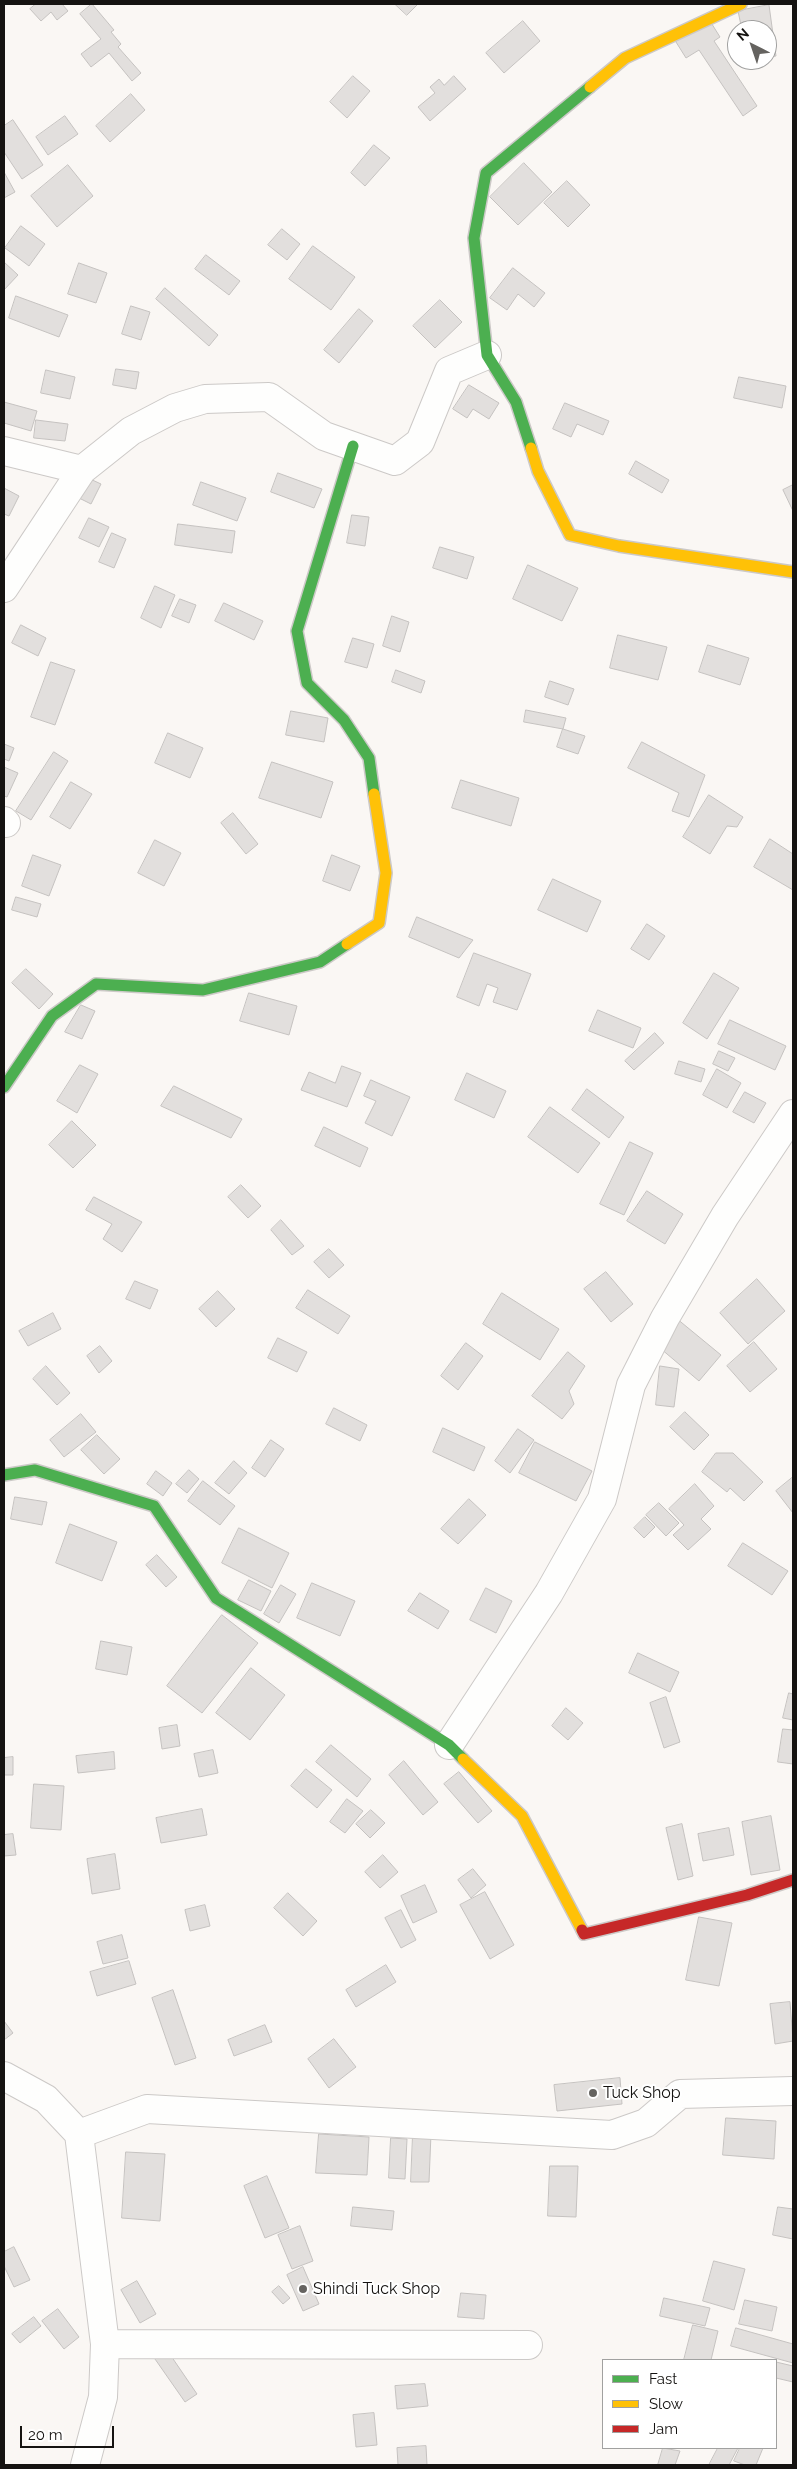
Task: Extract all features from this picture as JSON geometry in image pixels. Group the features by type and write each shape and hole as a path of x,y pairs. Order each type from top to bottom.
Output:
{"street":[{"path":"741,4 625,58 486,173 474,238 487,355 516,402 538,471 570,535 619,546 793,572"},
{"path":"4,588 82,470 131,431 175,408 205,398 269,397 324,436 395,461 420,442 450,370 487,355"},
{"path":"4,1087 52,1016 96,984 203,990 320,962 379,923 386,873 370,758 344,720 307,683 296,631 353,446"},
{"path":"4,451 82,470"},
{"path":"449,1745 549,1593 602,1499 631,1385 665,1318 725,1216 793,1114"},
{"path":"4,1474 35,1470 154,1506 216,1598 449,1745 522,1816 584,1934 747,1895 793,1880"},
{"path":"4,2076 46,2099 79,2134 104,2344 103,2397 85,2465"},
{"path":"79,2134 148,2109 612,2134 646,2123 680,2094 793,2091"},
{"path":"104,2344 528,2345"}],"building":[{"path":"36,4 62,4 68,11 57,20 51,12 41,21 30,9"},
{"path":"92,4 114,30 111,32 121,44 118,47 141,73 132,81 109,53 91,67 81,54 101,39 80,14"},
{"path":"395,4 418,4 407,15"},
{"path":"769,5 771,20 740,20 738,11"},
{"path":"523,21 540,41 504,73 486,53"},
{"path":"710,21 720,37 714,41 727,61 727,70 733,70 757,106 743,116 699,50 686,58 676,42"},
{"path":"353,76 370,91 347,118 330,102"},
{"path":"454,76 466,89 430,121 418,107 435,93 430,87 439,79 444,85"},
{"path":"131,94 145,110 110,142 96,126"},
{"path":"65,116 78,134 48,155 36,137"},
{"path":"13,120 43,165 22,179 4,152 4,126"},
{"path":"374,145 390,158 365,186 351,173"},
{"path":"524,163 552,192 518,225 490,197"},
{"path":"68,165 93,196 57,227 31,196"},
{"path":"4,172 15,192 4,198"},
{"path":"567,181 590,205 568,227 544,203"},
{"path":"21,226 45,244 29,266 5,248"},
{"path":"282,229 300,244 287,260 268,245"},
{"path":"313,246 355,277 331,310 289,279"},
{"path":"206,255 240,281 229,295 195,269"},
{"path":"4,262 18,275 4,290"},
{"path":"79,263 107,273 96,303 68,294"},
{"path":"513,268 545,293 534,307 518,294 507,310 490,298"},
{"path":"165,288 218,335 209,346 156,299"},
{"path":"16,296 68,315 59,337 9,318"},
{"path":"440,300 462,322 435,348 413,326"},
{"path":"131,306 150,312 141,340 122,334"},
{"path":"359,309 373,321 339,363 324,350"},
{"path":"116,369 139,372 136,389 113,385"},
{"path":"46,370 75,377 70,399 41,393"},
{"path":"739,377 786,386 782,408 734,398"},
{"path":"469,385 499,403 489,419 473,409 467,418 453,409"},
{"path":"4,402 37,411 31,431 4,423"},
{"path":"565,403 609,421 603,435 577,424 571,437 553,429"},
{"path":"36,420 68,424 65,441 34,438"},
{"path":"636,461 669,480 662,493 629,474"},
{"path":"278,473 322,489 314,508 271,492"},
{"path":"88,478 101,484 91,504 79,498"},
{"path":"201,482 246,498 237,521 193,505"},
{"path":"793,485 793,511 783,490"},
{"path":"4,488 19,496 9,516 4,514"},
{"path":"352,515 369,517 365,546 347,543"},
{"path":"89,518 109,527 99,547 79,538"},
{"path":"178,524 235,531 232,553 175,545"},
{"path":"112,533 126,539 114,568 99,562"},
{"path":"440,547 474,557 467,579 433,568"},
{"path":"528,565 578,588 562,621 513,599"},
{"path":"155,586 175,595 161,628 141,618"},
{"path":"180,599 196,605 189,623 172,616"},
{"path":"224,603 263,621 254,640 215,621"},
{"path":"392,616 409,622 400,652 383,646"},
{"path":"21,625 46,638 38,656 12,643"},
{"path":"618,635 667,647 658,680 610,668"},
{"path":"353,638 374,644 367,668 345,662"},
{"path":"708,645 749,658 740,685 699,672"},
{"path":"51,662 75,670 55,725 31,717"},
{"path":"396,670 425,681 421,693 392,682"},
{"path":"550,681 574,689 568,705 545,697"},
{"path":"526,710 566,718 563,729 524,722"},
{"path":"291,711 328,718 324,742 286,735"},
{"path":"563,729 585,736 578,754 557,747"},
{"path":"168,733 203,748 190,778 155,763"},
{"path":"642,742 705,775 689,817 672,811 679,793 628,768"},
{"path":"4,744 14,748 9,761 4,759"},
{"path":"54,752 68,761 31,820 16,811"},
{"path":"272,762 333,782 321,818 259,798"},
{"path":"4,767 18,773 7,797 4,796"},
{"path":"461,780 519,798 511,826 452,808"},
{"path":"71,782 92,794 70,829 50,817"},
{"path":"709,795 743,817 737,827 727,826 710,854 683,837"},
{"path":"233,813 258,844 246,854 221,823"},
{"path":"770,839 793,854 793,890 754,867"},
{"path":"155,840 181,853 164,886 138,873"},
{"path":"33,855 61,865 49,896 22,886"},
{"path":"332,855 360,866 350,891 323,881"},
{"path":"553,879 601,901 587,932 538,910"},
{"path":"16,897 41,904 37,917 12,910"},
{"path":"417,917 473,940 459,958 409,937"},
{"path":"647,924 665,936 649,960 631,949"},
{"path":"474,953 531,974 517,1010 493,1002 498,988 487,984 479,1006 457,997"},
{"path":"26,969 53,994 39,1009 12,983"},
{"path":"714,973 739,988 707,1039 683,1023"},
{"path":"249,993 297,1006 289,1035 240,1021"},
{"path":"81,1005 95,1011 82,1039 65,1032"},
{"path":"598,1010 641,1028 633,1048 589,1031"},
{"path":"730,1020 786,1046 775,1070 718,1044"},
{"path":"655,1033 664,1043 634,1070 625,1061"},
{"path":"719,1051 735,1058 728,1071 713,1064"},
{"path":"679,1061 705,1069 701,1082 675,1074"},
{"path":"80,1065 98,1074 77,1113 57,1101"},
{"path":"342,1066 361,1073 347,1107 301,1090 309,1072 335,1083"},
{"path":"717,1069 741,1083 727,1108 703,1095"},
{"path":"467,1073 506,1091 494,1118 455,1100"},
{"path":"371,1080 410,1097 392,1136 365,1123 376,1101 364,1096"},
{"path":"174,1086 242,1119 231,1138 161,1106"},
{"path":"587,1089 624,1117 609,1138 572,1110"},
{"path":"745,1092 766,1103 754,1123 733,1112"},
{"path":"550,1107 600,1143 578,1173 528,1137"},
{"path":"72,1121 96,1145 73,1168 49,1145"},
{"path":"324,1127 368,1148 360,1167 315,1146"},
{"path":"630,1142 653,1153 624,1215 600,1204"},
{"path":"241,1185 261,1206 248,1218 228,1197"},
{"path":"647,1191 683,1214 665,1244 627,1221"},
{"path":"94,1197 142,1222 122,1252 103,1239 112,1224 86,1210"},
{"path":"281,1220 304,1246 292,1255 271,1230"},
{"path":"329,1249 344,1265 329,1278 314,1262"},
{"path":"606,1272 633,1304 611,1322 584,1289"},
{"path":"757,1279 785,1311 748,1344 720,1313"},
{"path":"135,1281 158,1290 150,1309 126,1299"},
{"path":"308,1290 350,1316 338,1334 296,1308"},
{"path":"218,1291 235,1309 216,1327 199,1309"},
{"path":"502,1293 559,1329 540,1360 483,1324"},
{"path":"53,1313 61,1329 28,1346 19,1331"},
{"path":"676,1318 721,1355 699,1381 654,1343"},
{"path":"278,1338 307,1352 297,1372 268,1358"},
{"path":"754,1342 777,1369 750,1392 727,1366"},
{"path":"466,1343 483,1356 458,1390 441,1376"},
{"path":"100,1346 112,1361 99,1373 87,1356"},
{"path":"568,1352 585,1366 569,1391 574,1404 562,1419 532,1396"},
{"path":"46,1366 70,1393 57,1405 33,1379"},
{"path":"660,1366 679,1369 674,1407 656,1405"},
{"path":"334,1408 367,1425 360,1441 326,1424"},
{"path":"685,1412 709,1435 694,1450 670,1427"},
{"path":"81,1414 96,1432 64,1457 50,1440"},
{"path":"443,1428 485,1447 474,1471 433,1452"},
{"path":"518,1429 534,1440 510,1473 495,1461"},
{"path":"97,1435 120,1459 104,1474 81,1450"},
{"path":"271,1440 284,1449 265,1477 252,1468"},
{"path":"535,1442 592,1471 576,1501 519,1473"},
{"path":"716,1453 733,1453 763,1482 744,1501 730,1488 727,1492 702,1472"},
{"path":"234,1461 247,1473 229,1494 215,1483"},
{"path":"189,1470 199,1479 187,1493 176,1484"},
{"path":"156,1471 172,1483 163,1496 147,1484"},
{"path":"793,1477 793,1513 776,1491"},
{"path":"203,1481 235,1506 220,1525 188,1501"},
{"path":"695,1484 714,1506 701,1519 711,1529 688,1550 673,1535 684,1525 669,1509"},
{"path":"15,1497 47,1502 42,1525 11,1519"},
{"path":"469,1499 486,1515 458,1544 441,1529"},
{"path":"659,1503 679,1523 666,1536 646,1515"},
{"path":"645,1517 655,1527 644,1538 634,1528"},
{"path":"70,1524 117,1542 102,1581 56,1563"},
{"path":"239,1528 289,1553 272,1588 222,1563"},
{"path":"743,1543 788,1571 772,1595 728,1566"},
{"path":"157,1555 177,1577 166,1587 146,1565"},
{"path":"249,1580 271,1591 261,1611 238,1600"},
{"path":"312,1583 355,1601 340,1636 297,1618"},
{"path":"281,1585 296,1594 279,1623 264,1614"},
{"path":"486,1588 512,1601 496,1633 470,1620"},
{"path":"420,1593 449,1611 438,1629 408,1611"},
{"path":"222,1615 258,1643 202,1713 167,1686"},
{"path":"101,1641 132,1647 127,1675 96,1669"},
{"path":"638,1653 679,1672 670,1692 629,1673"},
{"path":"251,1668 285,1695 250,1740 216,1713"},
{"path":"789,1693 793,1694 793,1720 783,1718"},
{"path":"666,1697 680,1742 664,1748 650,1703"},
{"path":"566,1708 583,1723 568,1740 552,1726"},
{"path":"177,1725 180,1746 162,1749 159,1728"},
{"path":"783,1729 793,1730 793,1764 778,1762"},
{"path":"331,1745 371,1779 357,1797 316,1762"},
{"path":"213,1750 218,1773 199,1777 194,1754"},
{"path":"114,1752 115,1769 78,1773 76,1756"},
{"path":"13,1757 13,1775 4,1775 4,1758"},
{"path":"404,1761 438,1802 423,1815 389,1775"},
{"path":"306,1769 332,1790 317,1808 291,1786"},
{"path":"459,1772 492,1811 478,1823 444,1784"},
{"path":"34,1784 64,1786 61,1830 31,1828"},
{"path":"347,1799 363,1811 345,1833 330,1822"},
{"path":"202,1809 207,1835 161,1843 156,1818"},
{"path":"371,1810 385,1823 370,1838 356,1824"},
{"path":"771,1816 780,1870 751,1875 742,1822"},
{"path":"682,1824 693,1876 678,1880 666,1828"},
{"path":"729,1828 734,1855 703,1861 698,1834"},
{"path":"13,1834 16,1855 4,1856 4,1835"},
{"path":"115,1854 120,1889 92,1894 87,1859"},
{"path":"383,1855 398,1872 380,1888 365,1872"},
{"path":"473,1869 486,1885 471,1898 458,1880"},
{"path":"425,1885 437,1912 413,1923 401,1896"},
{"path":"485,1892 514,1945 490,1959 460,1905"},
{"path":"288,1893 317,1921 303,1936 274,1908"},
{"path":"205,1905 210,1926 190,1931 185,1910"},
{"path":"401,1910 416,1940 401,1948 385,1918"},
{"path":"699,1917 732,1923 719,1986 686,1980"},
{"path":"122,1935 128,1958 103,1964 97,1942"},
{"path":"129,1961 136,1984 97,1996 90,1972"},
{"path":"386,1965 396,1982 356,2007 346,1990"},
{"path":"173,1990 196,2058 175,2065 152,1998"},
{"path":"790,2002 793,2041 775,2044 770,2004"},
{"path":"4,2021 13,2033 4,2040"},
{"path":"265,2025 272,2042 234,2056 228,2040"},
{"path":"334,2039 356,2067 329,2088 308,2059"},
{"path":"620,2078 622,2104 557,2111 554,2085"},
{"path":"726,2118 776,2121 774,2159 723,2155"},
{"path":"319,2134 369,2137 367,2175 316,2173"},
{"path":"413,2134 431,2134 429,2182 411,2182"},
{"path":"391,2138 407,2139 405,2179 389,2178"},
{"path":"126,2152 165,2154 160,2221 122,2218"},
{"path":"550,2166 578,2166 576,2217 548,2216"},
{"path":"267,2176 289,2228 265,2238 244,2186"},
{"path":"353,2207 394,2211 392,2230 351,2226"},
{"path":"778,2207 793,2209 793,2239 773,2235"},
{"path":"300,2226 313,2261 292,2269 278,2235"},
{"path":"14,2247 30,2280 14,2287 4,2266 4,2252"},
{"path":"714,2261 745,2269 734,2310 703,2301"},
{"name":"Shindi Tuck Shop","path":"303,2267 319,2304 303,2311 287,2275"},
{"path":"137,2281 156,2314 140,2323 121,2290"},
{"path":"279,2286 290,2298 283,2304 272,2292"},
{"path":"461,2293 486,2295 484,2319 458,2317"},
{"path":"664,2298 710,2308 705,2326 660,2316"},
{"path":"745,2300 777,2307 772,2331 739,2324"},
{"path":"58,2309 79,2337 64,2349 42,2321"},
{"path":"34,2317 41,2326 20,2343 12,2334"},
{"path":"693,2325 718,2331 711,2359 684,2359"},
{"path":"736,2328 793,2344 793,2363 731,2346"},
{"path":"167,2350 197,2394 185,2402 155,2359"},
{"path":"777,2362 793,2366 793,2382 777,2378"},
{"path":"425,2384 428,2406 397,2409 395,2386"},
{"path":"374,2413 377,2445 356,2447 353,2415"},
{"path":"426,2446 427,2465 398,2465 397,2448"},
{"path":"663,2449 680,2451 675,2465 658,2465"},
{"path":"717,2449 737,2449 729,2465 709,2465"},
{"path":"740,2449 763,2449 756,2465 745,2465 734,2461"}],"traffic: fast":[{"path":"531,448 516,402 487,355 474,238 486,173 590,87"},
{"path":"353,446 297,631 307,683 344,720 369,758 374,794"},
{"path":"4,1087 52,1016 96,984 203,990 320,962 347,944"},
{"path":"4,1475 35,1470 154,1506 216,1598 449,1745 463,1759"}],"traffic: slow":[{"path":"590,87 625,58 741,4"},
{"path":"531,448 538,471 570,535 619,546 793,572"},
{"path":"347,944 379,923 386,873 374,794"},
{"path":"463,1759 522,1816 582,1930"}],"traffic: jam":[{"path":"582,1930 584,1934 747,1895 793,1880"}],"place":[{"name":"Tuck Shop","path":"593,2093"},
{"name":"Shindi Tuck Shop","path":"303,2289"}]}
